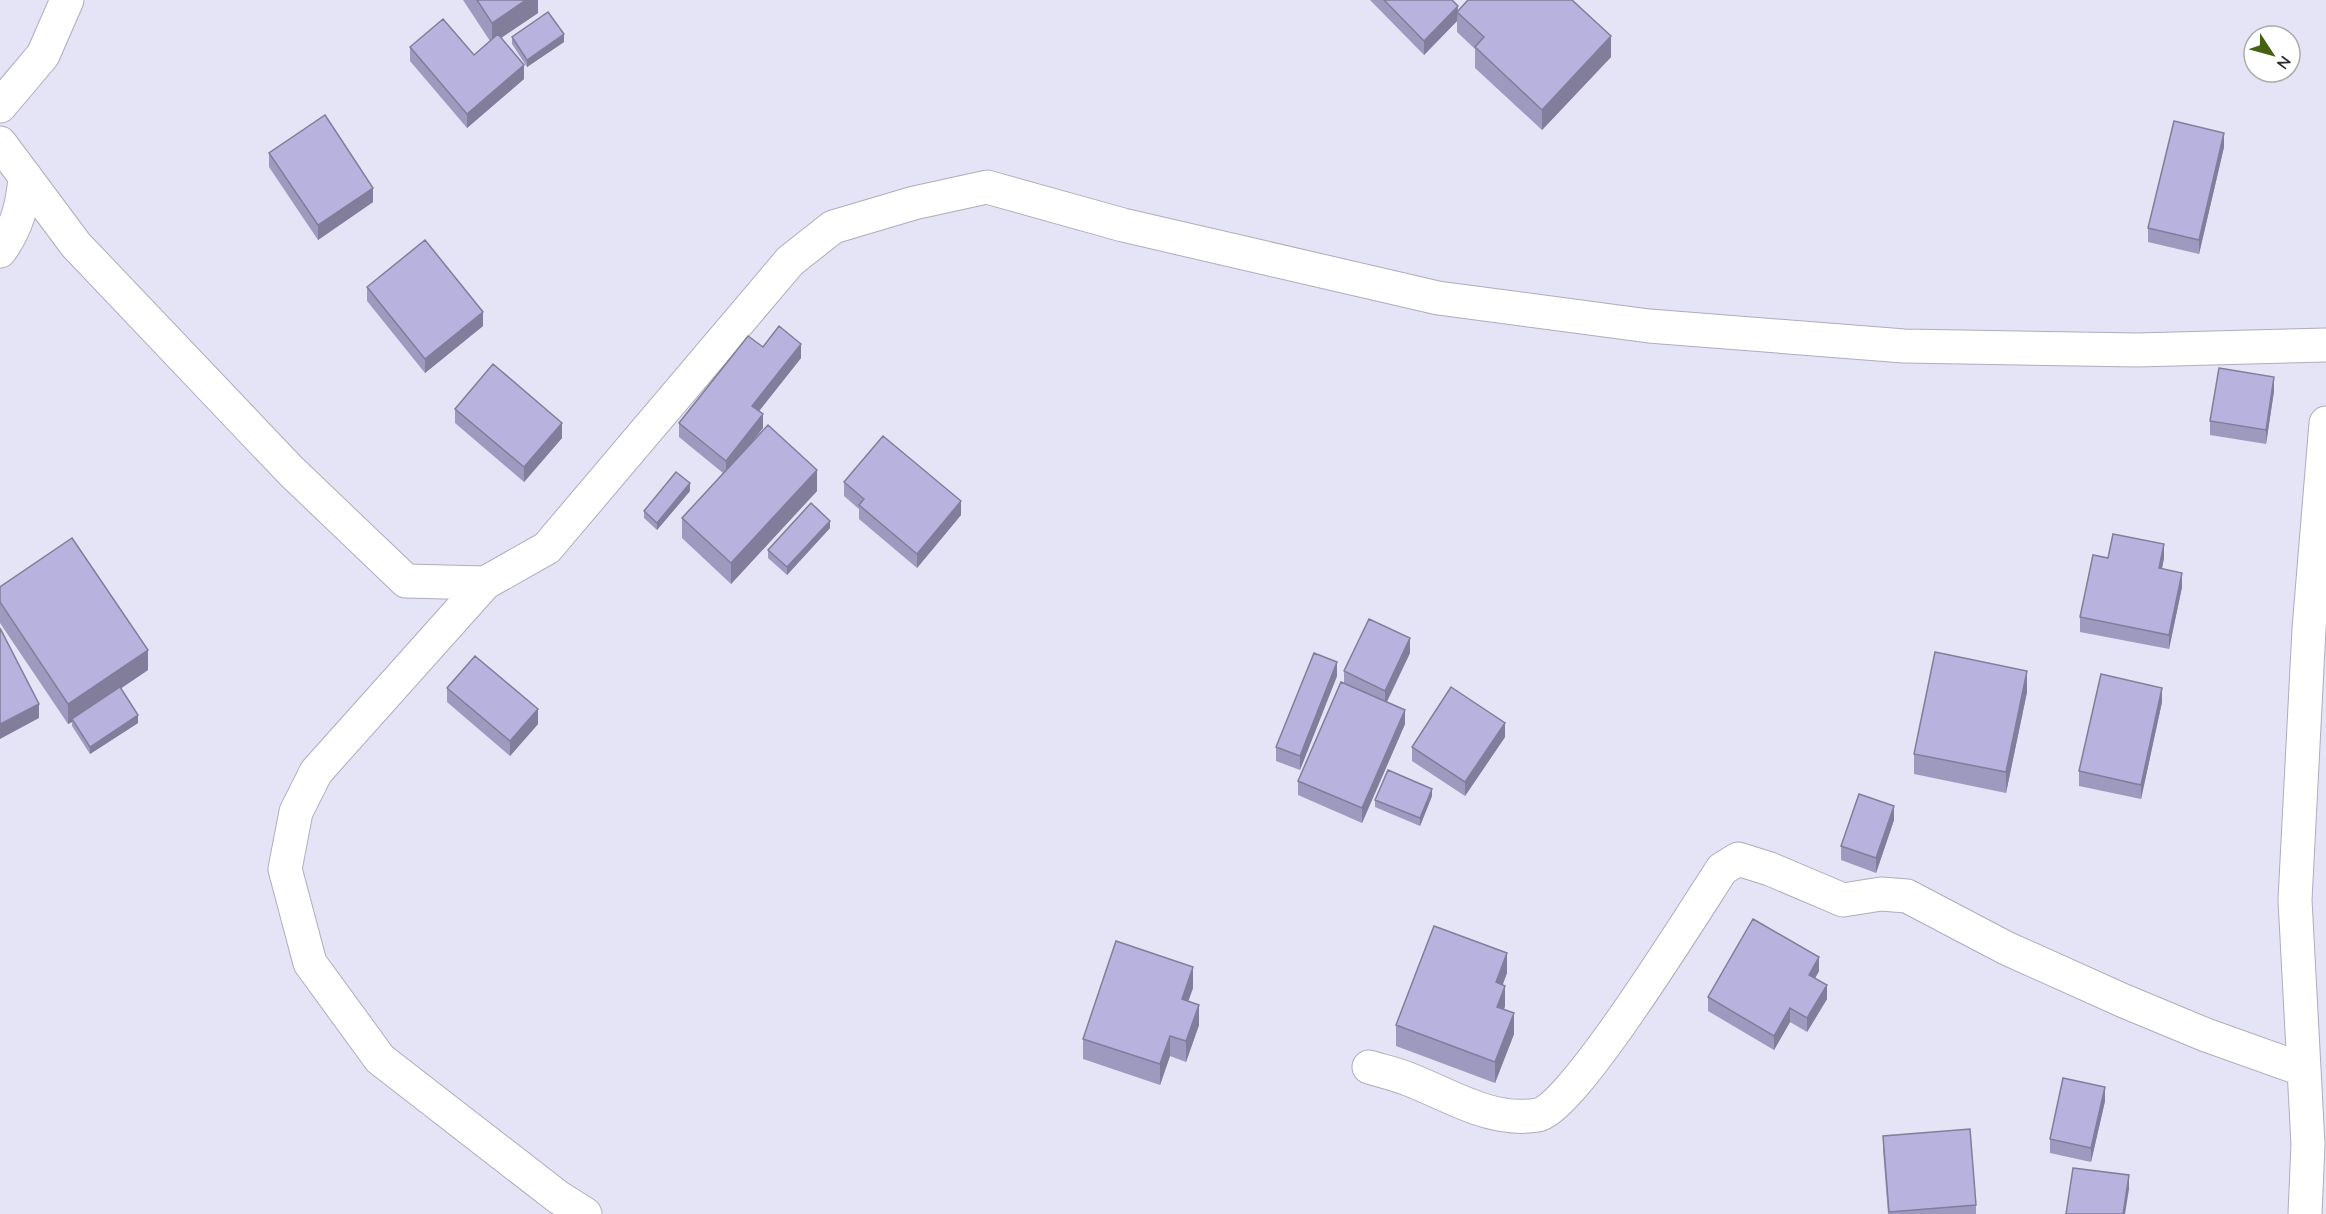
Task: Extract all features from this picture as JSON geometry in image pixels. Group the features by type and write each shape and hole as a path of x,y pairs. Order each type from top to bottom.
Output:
{"street":[{"path":"0,106 43,55 67,0"},
{"path":"0,143 76,244 291,471 405,581 485,583"},
{"path":"0,251 12,233 23,204 25,176"},
{"path":"585,1214 558,1197 380,1059 310,963 285,869 296,812 316,772 485,583 547,548 790,261 833,227 914,203 987,187 1123,225 1438,298 1649,326 1905,346 2138,350 2326,345"},
{"path":"2305,1214 2308,1144 2295,900 2309,629 2326,423"},
{"path":"1369,1067 1408,1079 1457,1102 1505,1116 1540,1115 1565,1094 1596,1058 1722,868 1738,859 1770,869 1843,900 1881,894 1907,896 2006,948 2124,1001 2206,1035 2304,1070"}],"building":[{"path":"477,0 526,0 492,23"},
{"path":"1384,0 1452,0 1458,6 1424,41"},
{"path":"1468,0 1572,0 1611,36 1542,110 1475,47 1484,37 1457,12"},
{"path":"548,12 564,34 527,60 512,37"},
{"path":"443,19 474,55 498,34 524,65 467,114 410,47"},
{"path":"325,115 373,188 318,225 269,153"},
{"path":"2174,121 2224,133 2199,240 2148,228"},
{"path":"425,240 483,312 425,359 367,287"},
{"path":"779,326 801,344 752,406 763,414 726,461 679,423 748,336 763,347"},
{"path":"493,364 562,423 524,467 455,409"},
{"path":"2219,368 2274,377 2266,430 2210,421"},
{"path":"768,425 817,470 731,563 682,518"},
{"path":"883,436 961,501 917,554 859,505 864,499 844,482"},
{"path":"676,472 690,483 657,523 644,511"},
{"path":"811,503 830,521 787,567 768,550"},
{"path":"2113,534 2164,544 2159,568 2182,573 2169,635 2080,617 2093,555 2108,558"},
{"path":"72,538 148,650 68,704 0,602 0,587"},
{"path":"1369,619 1410,638 1385,691 1344,671"},
{"path":"0,628 39,704 0,724"},
{"path":"1935,652 2027,671 2006,772 1914,754"},
{"path":"1314,653 1337,662 1300,756 1276,747"},
{"path":"475,656 538,709 510,741 447,688"},
{"path":"2101,674 2162,688 2141,785 2079,771"},
{"path":"1341,682 1405,710 1362,808 1298,781"},
{"path":"120,687 138,715 90,747 72,719"},
{"path":"1451,687 1505,723 1465,782 1412,747"},
{"path":"1388,770 1432,789 1420,818 1375,800"},
{"path":"1859,794 1894,806 1876,858 1841,846"},
{"path":"1753,919 1819,957 1809,975 1827,985 1807,1018 1790,1008 1774,1036 1708,997"},
{"path":"1434,926 1507,953 1496,982 1505,986 1497,1007 1514,1013 1495,1062 1396,1025"},
{"path":"1116,941 1193,967 1182,999 1199,1005 1186,1041 1170,1036 1160,1064 1083,1039"},
{"path":"2063,1078 2105,1087 2091,1148 2050,1139"},
{"path":"1970,1129 1976,1205 1889,1212 1883,1136"},
{"path":"2073,1168 2129,1175 2123,1214 2066,1214"}]}
